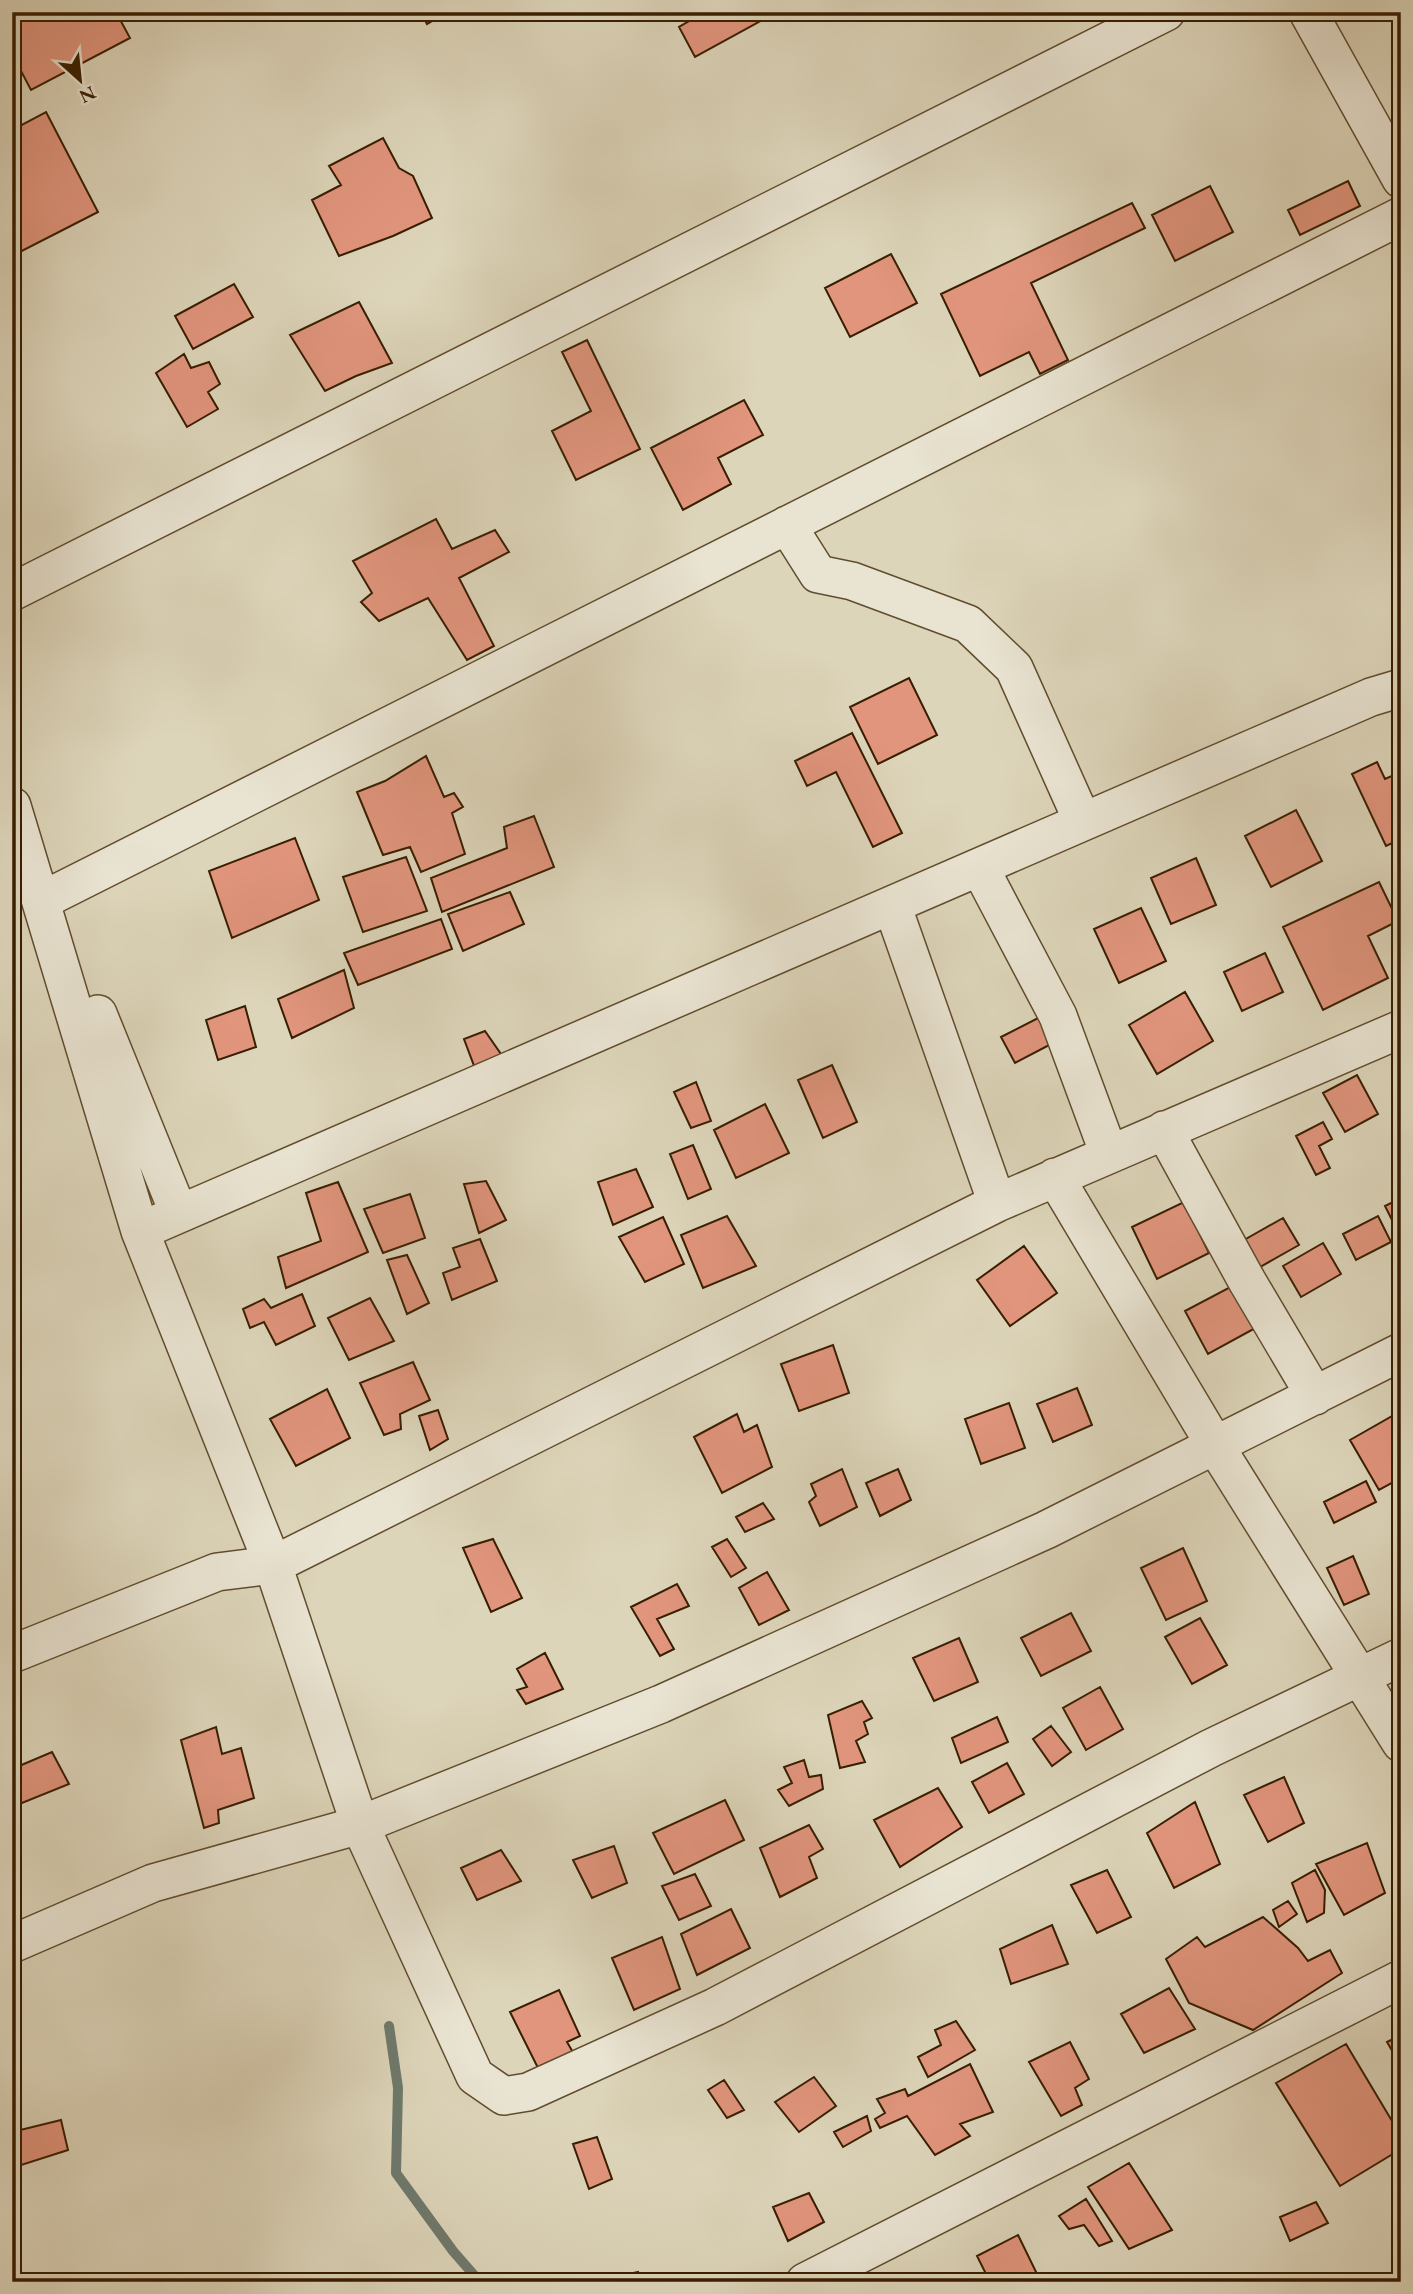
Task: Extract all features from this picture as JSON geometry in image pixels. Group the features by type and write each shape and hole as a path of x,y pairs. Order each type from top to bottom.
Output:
{"street":[{"path":"12,592 1166,12"},
{"path":"1308,12 1401,179"},
{"path":"50,896 1401,216"},
{"path":"787,525 818,574 852,581 968,624 1014,668 1078,811"},
{"path":"140,1231 1371,697 1401,688"},
{"path":"12,806 179,1214"},
{"path":"980,868 1058,1016 1108,1154"},
{"path":"50,896 140,1231 273,1565 360,1825 475,2076 504,2096 528,2092 715,2007 1211,1748 1401,1657"},
{"path":"892,905 997,1203"},
{"path":"12,1654 217,1572 273,1565 997,1203 1401,1030"},
{"path":"1164,1130 1247,1281 1315,1396"},
{"path":"1055,1177 1216,1447 1401,1743"},
{"path":"12,1944 153,1883 360,1825 660,1704 1046,1530 1401,1352"},
{"path":"805,2282 1401,1979"}],"building":[{"path":"12,12 116,12 130,38 31,90 12,54"},
{"path":"421,12 447,12 427,24"},
{"path":"705,12 777,12 695,57 679,27"},
{"path":"46,112 98,212 12,256 12,130"},
{"path":"383,138 399,168 413,176 432,218 339,256 312,200 341,185 329,166"},
{"path":"1348,181 1360,206 1300,235 1288,210"},
{"path":"1210,186 1233,232 1175,261 1152,215"},
{"path":"1132,203 1145,228 1031,283 1068,360 1040,374 1029,352 980,376 941,294"},
{"path":"891,254 917,303 850,337 825,288"},
{"path":"234,284 253,317 193,349 175,316"},
{"path":"359,302 392,363 325,391 290,335"},
{"path":"587,340 640,449 576,480 552,431 591,411 562,352"},
{"path":"184,354 191,368 209,362 220,384 208,392 218,409 187,427 156,373"},
{"path":"744,400 763,435 718,458 731,484 683,510 651,448"},
{"path":"436,519 452,549 495,530 509,552 459,578 494,646 467,660 428,598 379,621 361,602 372,593 353,561"},
{"path":"909,678 937,735 878,764 850,707"},
{"path":"852,733 902,833 873,847 836,772 807,786 795,761"},
{"path":"426,756 444,797 454,793 463,807 452,813 465,854 421,872 410,847 383,855 357,792 385,781"},
{"path":"1377,762 1385,779 1401,772 1401,839 1386,846 1352,774"},
{"path":"1296,810 1322,861 1271,887 1245,836"},
{"path":"534,816 554,867 442,912 431,878 507,848 504,827"},
{"path":"295,838 319,900 232,938 209,871"},
{"path":"406,857 427,911 363,932 343,877"},
{"path":"1196,858 1216,905 1171,924 1151,878"},
{"path":"1379,882 1398,921 1368,936 1388,978 1323,1010 1283,927"},
{"path":"510,892 524,924 463,951 448,914"},
{"path":"1141,908 1166,961 1119,983 1094,929"},
{"path":"441,919 452,949 358,985 344,953"},
{"path":"1265,953 1283,992 1242,1011 1224,972"},
{"path":"344,970 354,1008 292,1038 278,999"},
{"path":"1185,992 1213,1041 1157,1074 1129,1025"},
{"path":"245,1006 256,1047 218,1060 206,1020"},
{"path":"1042,1016 1055,1042 1015,1063 1001,1037"},
{"path":"485,1031 503,1057 476,1071 464,1039"},
{"path":"832,1065 857,1122 823,1138 798,1080"},
{"path":"1357,1075 1378,1114 1345,1132 1323,1093"},
{"path":"696,1082 711,1121 691,1128 674,1092"},
{"path":"765,1104 789,1153 736,1178 714,1130"},
{"path":"1323,1122 1332,1139 1319,1146 1330,1168 1316,1175 1296,1136"},
{"path":"693,1145 711,1189 688,1199 670,1154"},
{"path":"636,1169 653,1207 613,1225 598,1182"},
{"path":"486,1181 506,1220 479,1233 464,1184"},
{"path":"338,1182 368,1252 286,1288 278,1257 321,1241 306,1193"},
{"path":"410,1194 425,1238 383,1253 364,1209"},
{"path":"1401,1198 1401,1238 1385,1206"},
{"path":"1184,1202 1209,1253 1157,1279 1132,1227"},
{"path":"727,1216 756,1266 703,1288 681,1235"},
{"path":"1378,1216 1391,1242 1356,1260 1343,1234"},
{"path":"663,1217 684,1264 645,1282 619,1237"},
{"path":"1283,1218 1299,1245 1253,1271 1237,1244"},
{"path":"480,1239 497,1281 452,1300 443,1273 460,1267 453,1248"},
{"path":"1323,1243 1341,1274 1301,1297 1283,1266"},
{"path":"1024,1246 1057,1293 1010,1326 977,1280"},
{"path":"407,1255 429,1303 407,1314 387,1260"},
{"path":"1236,1284 1259,1326 1208,1354 1185,1311"},
{"path":"302,1294 315,1326 276,1345 264,1322 250,1328 243,1309 264,1299 271,1308"},
{"path":"370,1298 394,1341 349,1360 328,1318"},
{"path":"833,1345 849,1393 799,1411 781,1364"},
{"path":"413,1362 430,1400 400,1414 401,1429 384,1435 360,1383"},
{"path":"1077,1388 1092,1425 1053,1442 1037,1404"},
{"path":"327,1389 350,1438 296,1466 270,1419"},
{"path":"1009,1403 1025,1448 981,1464 965,1419"},
{"path":"438,1410 448,1439 430,1450 419,1416"},
{"path":"1401,1411 1401,1478 1379,1490 1350,1440"},
{"path":"737,1414 744,1432 757,1425 772,1467 722,1493 694,1437"},
{"path":"842,1469 857,1507 820,1526 809,1502 816,1496 811,1484"},
{"path":"898,1469 911,1500 880,1516 866,1483"},
{"path":"1366,1481 1376,1502 1334,1523 1324,1502"},
{"path":"763,1503 774,1519 745,1532 736,1517"},
{"path":"493,1539 522,1598 491,1612 463,1548"},
{"path":"727,1539 746,1568 731,1577 712,1547"},
{"path":"1183,1548 1207,1601 1166,1620 1141,1568"},
{"path":"1353,1556 1369,1594 1344,1605 1327,1568"},
{"path":"767,1572 789,1610 759,1625 739,1588"},
{"path":"677,1584 689,1606 657,1619 674,1649 660,1656 631,1607"},
{"path":"1071,1613 1091,1651 1041,1676 1021,1638"},
{"path":"1200,1618 1227,1665 1192,1684 1165,1637"},
{"path":"959,1638 978,1682 934,1701 913,1658"},
{"path":"545,1653 563,1689 526,1704 517,1690 527,1687 517,1669"},
{"path":"1100,1687 1123,1729 1086,1750 1063,1708"},
{"path":"862,1701 872,1718 864,1722 868,1734 856,1741 865,1762 840,1768 828,1715"},
{"path":"997,1717 1008,1742 961,1763 952,1738"},
{"path":"1051,1726 1071,1752 1052,1766 1033,1739"},
{"path":"216,1727 222,1754 241,1748 254,1798 218,1810 219,1823 204,1828 181,1740"},
{"path":"52,1752 69,1784 12,1807 12,1769"},
{"path":"804,1760 809,1777 821,1775 823,1789 789,1806 778,1790 792,1783 784,1767"},
{"path":"1007,1763 1024,1794 989,1813 972,1782"},
{"path":"1284,1777 1304,1823 1268,1842 1244,1795"},
{"path":"938,1788 962,1827 900,1867 874,1820"},
{"path":"725,1800 744,1840 674,1874 653,1833"},
{"path":"1195,1802 1220,1864 1174,1888 1147,1833"},
{"path":"809,1825 823,1849 809,1857 817,1878 780,1897 760,1848"},
{"path":"1367,1843 1385,1893 1344,1915 1316,1864"},
{"path":"614,1846 627,1883 592,1898 573,1860"},
{"path":"501,1850 521,1881 477,1900 461,1868"},
{"path":"1107,1870 1131,1917 1097,1933 1071,1885"},
{"path":"1315,1870 1325,1890 1324,1913 1307,1922 1292,1883"},
{"path":"695,1874 711,1906 679,1920 662,1886"},
{"path":"1288,1901 1297,1914 1279,1927 1273,1910"},
{"path":"731,1909 750,1948 697,1975 681,1934"},
{"path":"1263,1917 1298,1948 1308,1961 1330,1950 1342,1973 1253,2030 1189,2003 1166,1959 1197,1937 1205,1947"},
{"path":"1052,1925 1068,1964 1011,1984 1000,1949"},
{"path":"662,1937 680,1989 634,2010 612,1958"},
{"path":"1169,1988 1195,2029 1144,2053 1121,2014"},
{"path":"559,1990 580,2036 567,2042 574,2054 540,2072 510,2012"},
{"path":"956,2021 975,2050 928,2077 918,2057 941,2045 935,2030"},
{"path":"1401,2035 1401,2066 1387,2042"},
{"path":"1070,2042 1089,2079 1075,2088 1082,2105 1061,2116 1029,2062"},
{"path":"1346,2044 1401,2136 1401,2149 1340,2186 1276,2083"},
{"path":"12,2054 21,2099 12,2101"},
{"path":"970,2064 993,2112 960,2124 970,2136 935,2155 907,2116 880,2128 875,2119 885,2113 877,2099 905,2089 908,2096"},
{"path":"814,2077 836,2106 799,2132 775,2102"},
{"path":"724,2080 744,2110 727,2118 708,2090"},
{"path":"867,2116 871,2131 843,2147 834,2132"},
{"path":"61,2120 68,2150 12,2168 12,2132"},
{"path":"597,2137 612,2179 589,2189 573,2144"},
{"path":"1129,2163 1172,2230 1129,2249 1088,2187"},
{"path":"809,2193 824,2222 788,2241 773,2207"},
{"path":"1086,2199 1112,2241 1099,2246 1084,2225 1069,2229 1059,2216"},
{"path":"1316,2202 1328,2223 1290,2241 1280,2217"},
{"path":"1018,2235 1040,2280 990,2282 977,2256"},
{"path":"638,2272 639,2282 593,2282"}],"waterway":[{"path":"389,2026 398,2088 396,2173 453,2251 480,2282"}]}
